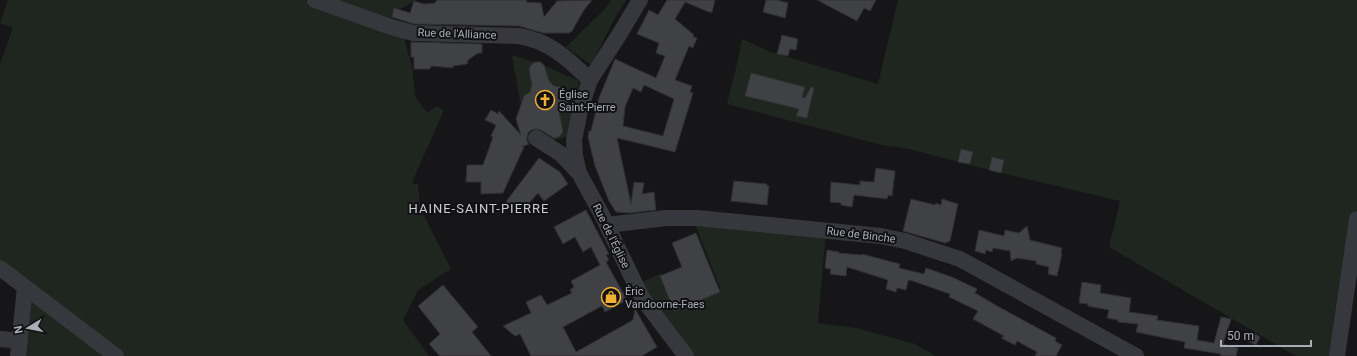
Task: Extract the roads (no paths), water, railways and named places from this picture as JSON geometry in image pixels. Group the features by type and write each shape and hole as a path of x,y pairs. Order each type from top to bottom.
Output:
{"street":[{"name":"Rue de l'Alliance","path":"315,0 391,27 414,33 519,36 531,38 559,52 590,80"},
{"name":"Rue de l'Église","path":"640,0 590,80 580,110 574,140 575,156 580,173 645,302 686,356"},
{"name":"Rue de l'Église","path":"536,138 562,154 580,173"},
{"name":"Rue de Binche","path":"607,225 658,219 697,218 881,236 905,241 960,259 1136,356"},
{"path":"1337,356 1357,219"},
{"path":"0,268 116,356"},
{"path":"0,339 19,348 25,287"}],"place":[{"name":"Église Saint-Pierre","path":"545,100"},
{"name":"Éric Vandoorne-Faes","path":"611,297"}],"district":[{"name":"HAINE-SAINT-PIERRE","path":"479,208"}]}
